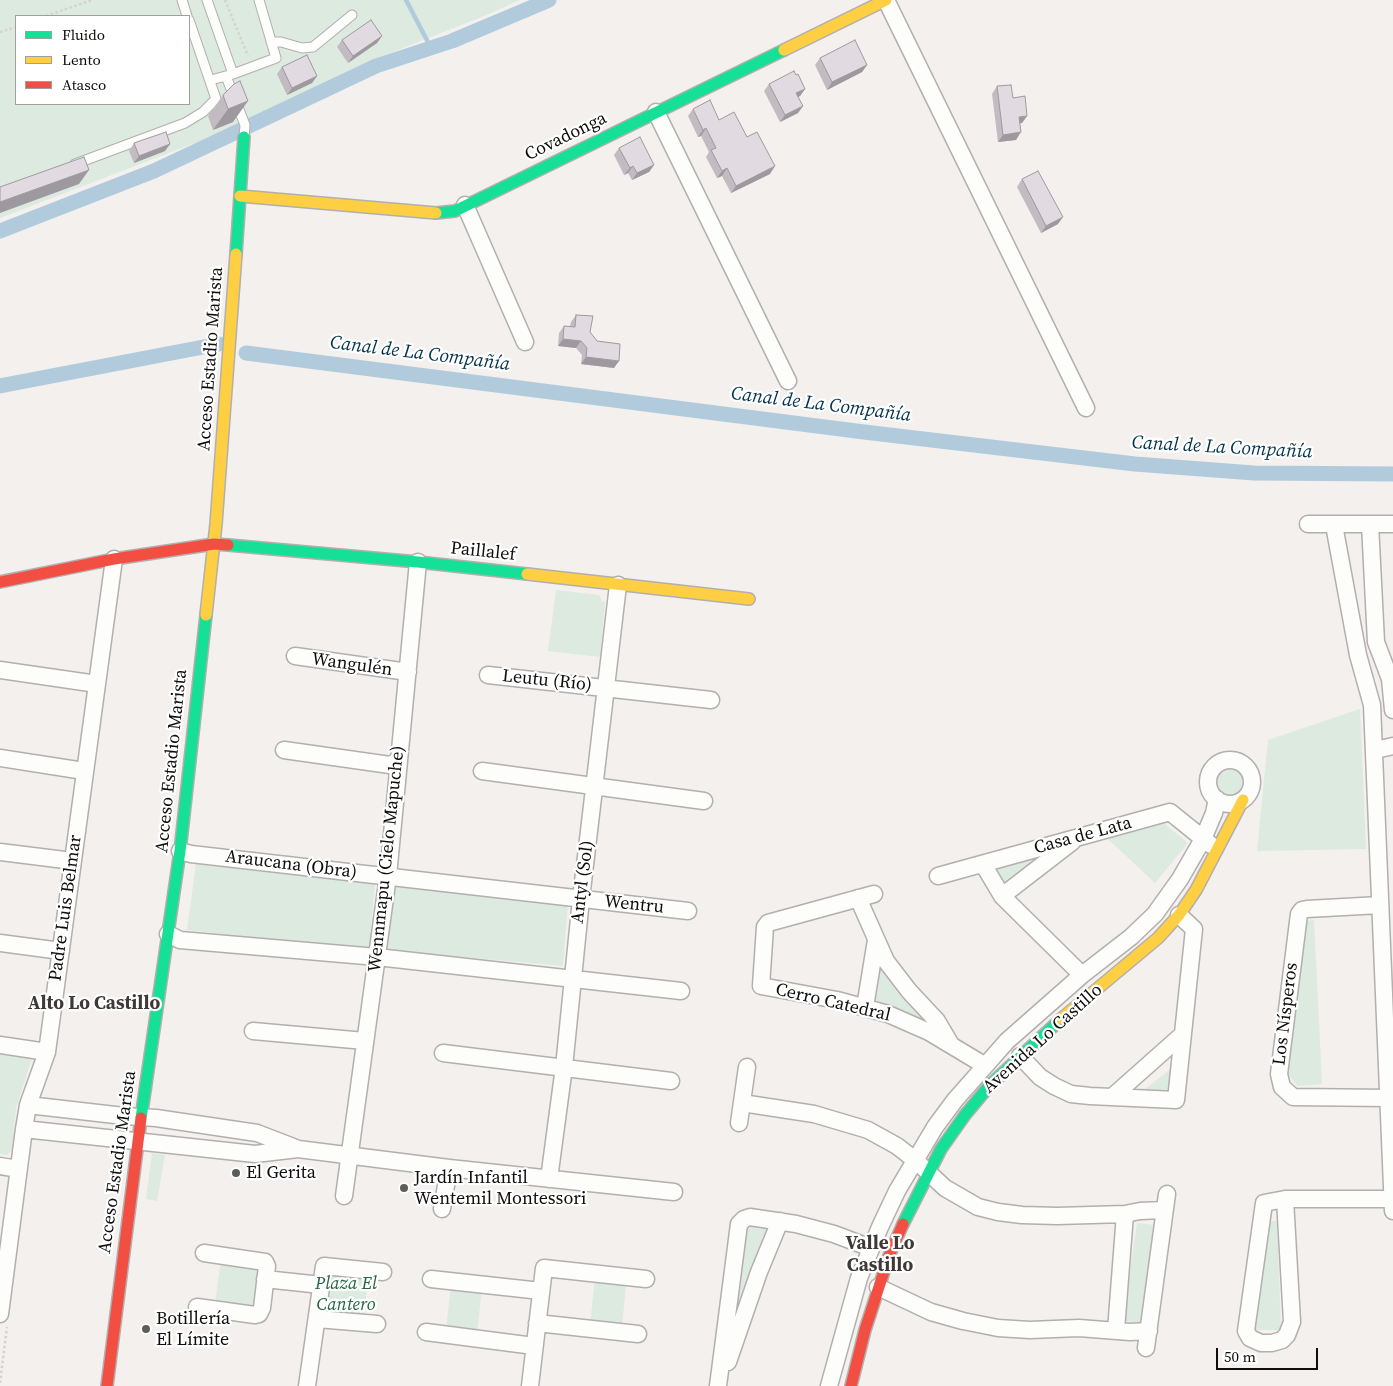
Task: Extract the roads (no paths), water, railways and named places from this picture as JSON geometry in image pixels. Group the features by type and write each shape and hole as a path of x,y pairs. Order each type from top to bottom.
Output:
{"street":[{"name":"Covadonga","path":"240,196 440,213 455,211 886,0"},
{"path":"886,0 1086,408"},
{"path":"656,112 788,380"},
{"name":"Acceso Estadio Marista","path":"107,1386 141,1118 180,851 214,544 244,138"},
{"path":"465,205 525,342"},
{"path":"1308,524 1393,524"},
{"path":"1370,524 1376,642 1390,679 1393,710"},
{"path":"1334,525 1358,655 1372,705 1380,904 1388,971 1389,1098 1393,1212"},
{"name":"Paillalef","path":"0,582 114,560 214,544 418,562 748,599"},
{"name":"Padre Luis Belmar","path":"4,1320 18,1168 28,1105 47,1052 114,560"},
{"name":"Wennmapu (Cielo Mapuche)","path":"344,1196 388,876 418,562"},
{"name":"Antyl (Sol)","path":"549,1179 564,1067 580,899 618,585"},
{"name":"Wangulén","path":"295,656 408,672"},
{"path":"0,670 97,684"},
{"name":"Leutu (Río)","path":"488,674 711,700"},
{"path":"1375,750 1393,746"},
{"path":"284,750 390,764 398,761"},
{"path":"0,758 84,771"},
{"name":"Avenida Lo Castillo","path":"829,1386 859,1278 897,1191 922,1166 941,1149 965,1115 990,1085 1054,1025 1158,938 1178,915 1196,890 1251,788 1251,774 1241,763 1227,760 1214,766 1208,780 1212,794 1217,799 1214,813 1203,838 1180,879 1155,914 1131,937 1082,975 1007,1041 984,1065 935,1127 922,1166 906,1216 878,1287 850,1386"},
{"path":"482,771 704,801"},
{"path":"1217,799 1230,804 1243,800"},
{"name":"Casa de Lata","path":"938,876 1170,812 1217,849"},
{"path":"1002,896 1077,838"},
{"name":"Araucana (Obra)","path":"180,851 191,854 580,899"},
{"path":"0,852 72,860"},
{"path":"983,864 1002,896 1082,975"},
{"name":"Cerro Catedral","path":"876,940 866,896 768,923 765,927 761,985 762,987 837,1000 888,1014 950,1044 984,1065"},
{"name":"Wentru","path":"580,899 688,912"},
{"name":"Los Nísperos","path":"1380,904 1307,909 1302,910 1299,914 1279,1074 1282,1087 1293,1097 1389,1098"},
{"path":"1020,1056 1040,1077 1071,1094 1176,1100 1194,929 1178,915"},
{"path":"168,934 180,940 377,957 682,991"},
{"path":"865,1007 876,940"},
{"path":"876,940 896,976 937,1021 950,1044"},
{"path":"0,944 61,951"},
{"path":"253,1030 365,1042"},
{"path":"1112,1097 1183,1034"},
{"path":"0,1045 47,1052"},
{"path":"443,1053 671,1081"},
{"path":"739,1123 747,1067"},
{"path":"742,1103 814,1114 868,1130 897,1146 945,1188 978,1207 1022,1215 1057,1216 1126,1214 1140,1210 1164,1210"},
{"path":"28,1105 141,1118 156,1118 257,1133 298,1149"},
{"path":"24,1129 255,1154 298,1149 449,1168 674,1192"},
{"path":"0,1166 18,1168"},
{"path":"442,1209 449,1168"},
{"path":"1146,1348 1167,1194"},
{"path":"1285,1199 1292,1322 1282,1340 1262,1343 1250,1338 1246,1331 1264,1202 1285,1199 1393,1199"},
{"path":"1116,1330 1126,1214"},
{"path":"720,1386 739,1224 744,1219 750,1217 796,1224 834,1234 872,1248"},
{"path":"720,1386 759,1272 780,1221"},
{"path":"197,1307 254,1315 259,1314 262,1308 267,1266 265,1262 204,1253"},
{"path":"307,1386 324,1266 383,1272"},
{"path":"530,1386 544,1268 646,1279"},
{"path":"265,1279 321,1285"},
{"path":"431,1279 541,1291"},
{"path":"878,1287 931,1312 963,1322 998,1328 1030,1330 1078,1328 1149,1331"},
{"path":"317,1319 377,1324"},
{"path":"537,1323 638,1334"},
{"path":"426,1332 534,1346"}],"lane":[{"path":"182,0 187,15"},
{"path":"207,0 245,125 244,138"},
{"path":"210,80 230,75 276,58 259,0"},
{"path":"271,42 281,42 302,48 313,47 352,15"},
{"path":"65,167 191,119 203,112 216,99 190,23"}],"waterway":[{"path":"406,0 431,48"},
{"path":"0,231 154,171 376,66 452,41 549,0"},
{"name":"Canal de La Compañía","path":"0,386 219,344"},
{"name":"Canal de La Compañía","path":"246,353 864,432 1135,464 1254,473 1393,474"}],"place":[{"name":"El Gerita","path":"236,1173"},
{"name":"Jardín Infantil Wentemil Montessori","path":"404,1188"},
{"name":"Botillería El Límite","path":"146,1329"}],"district":[{"name":"Alto Lo Castillo","path":"94,1004"},
{"name":"Valle Lo Castillo","path":"880,1255"}],"park label":[{"name":"Plaza El Cantero","path":"346,1294"}]}
